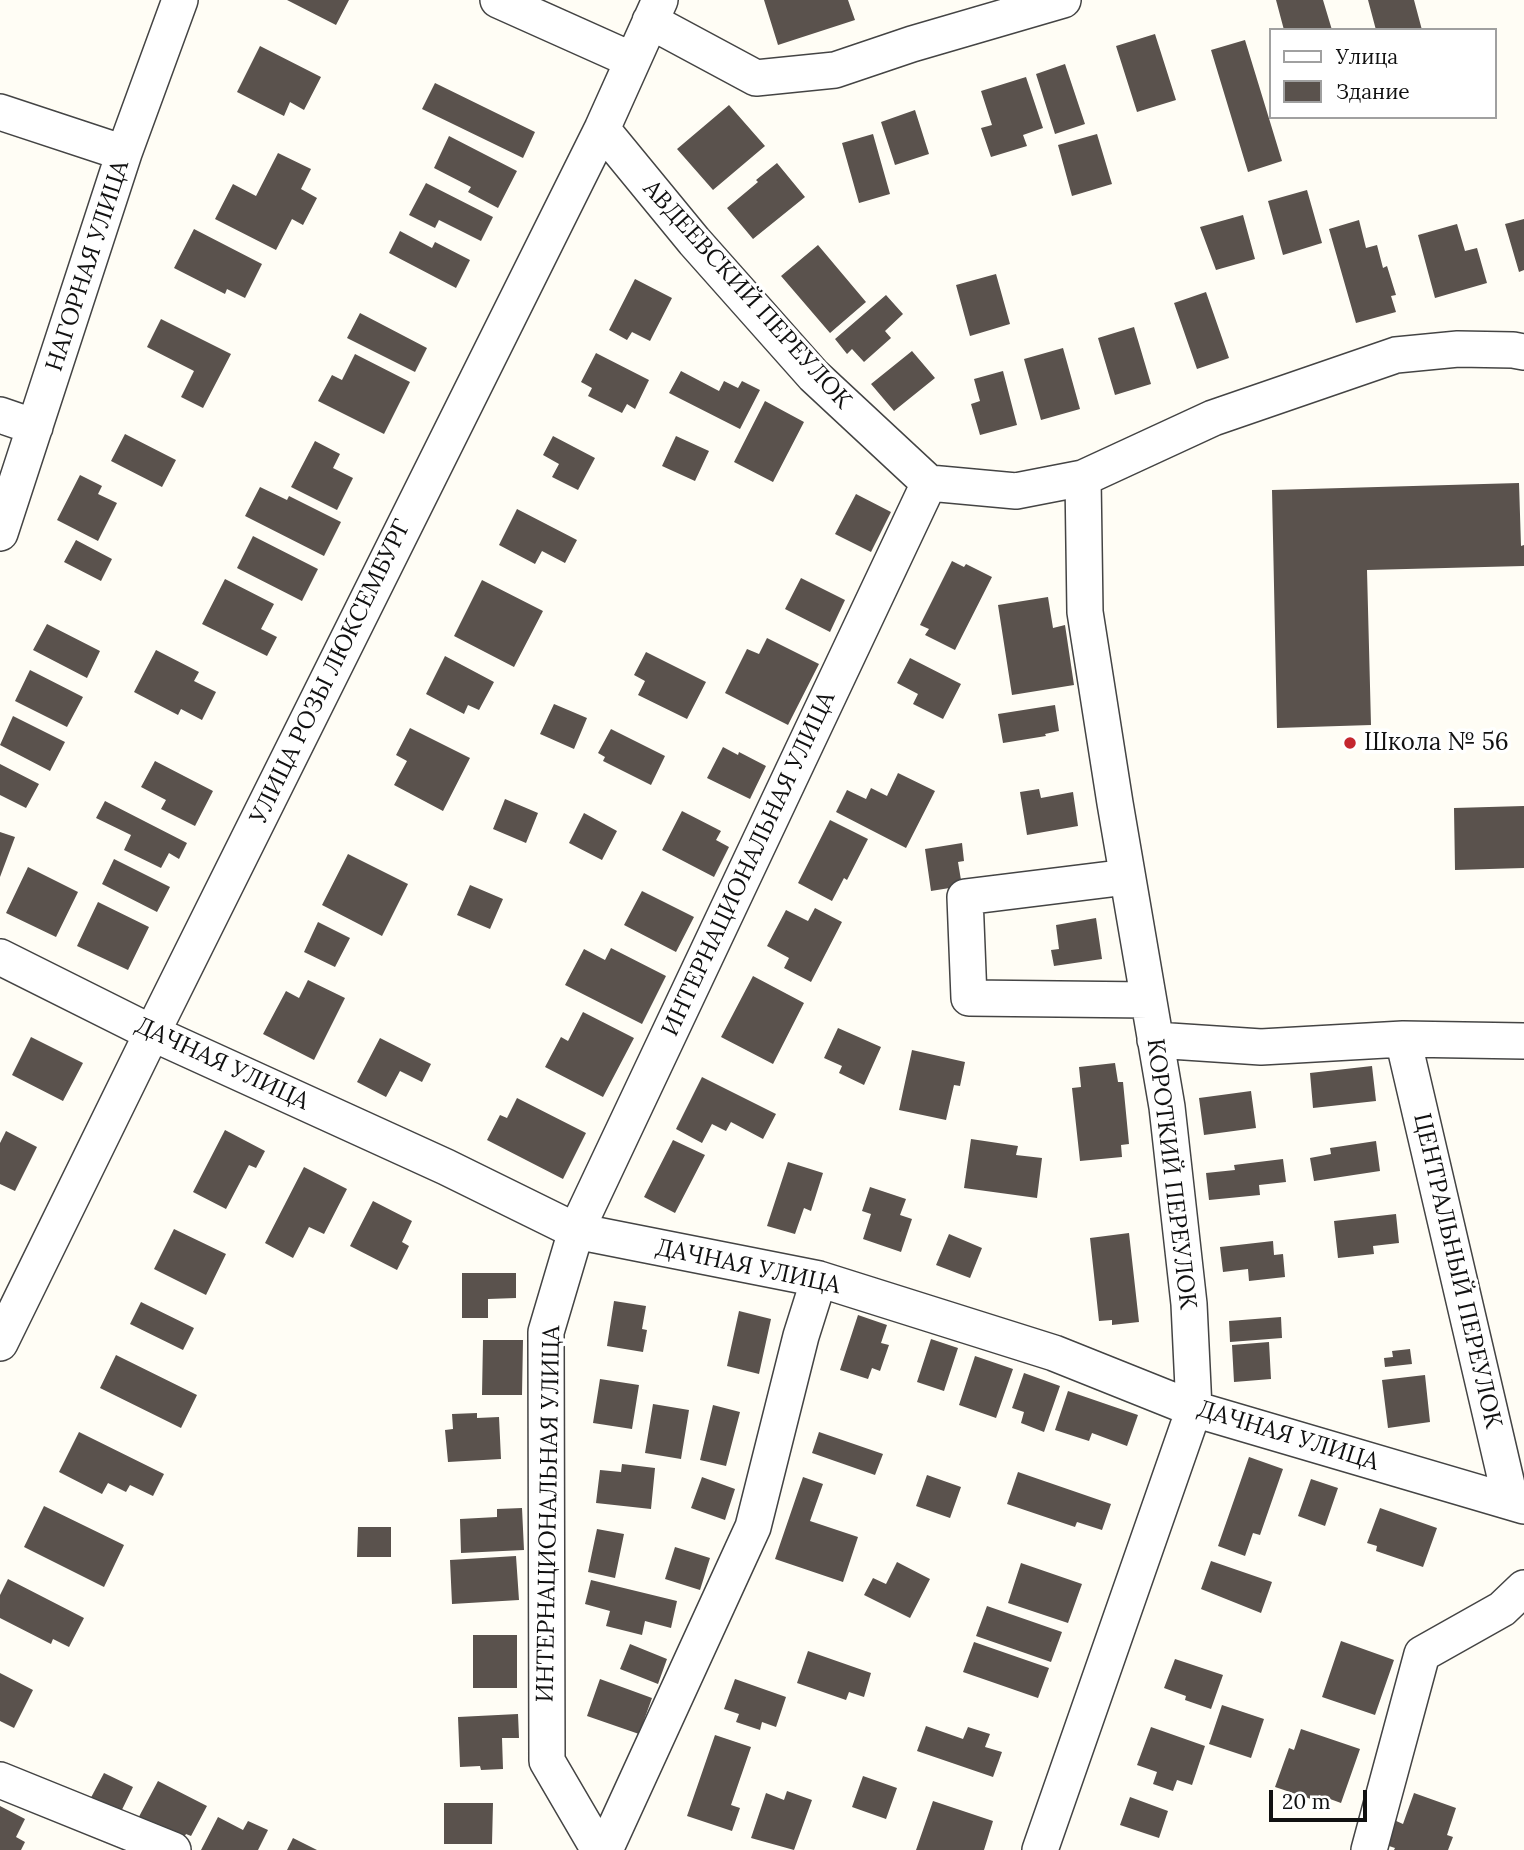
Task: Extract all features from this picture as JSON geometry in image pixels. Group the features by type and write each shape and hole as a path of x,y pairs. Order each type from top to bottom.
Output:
{"street":[{"name":"НАГОРНАЯ УЛИЦА","path":"0,533 124,153 180,0"},
{"path":"498,0 632,60"},
{"path":"655,11 756,78 835,70 912,44 1063,0"},
{"name":"УЛИЦА РОЗЫ ЛЮКСЕМБУРГ","path":"0,1343 602,129 655,11"},
{"path":"0,112 124,153"},
{"name":"АВДЕЕВСКИЙ ПЕРЕУЛОК","path":"602,129 694,241 814,376 929,483"},
{"path":"929,483 1016,491 1083,478 1213,418 1396,355 1458,349 1524,352"},
{"path":"0,415 35,427"},
{"name":"КОРОТКИЙ ПЕРЕУЛОК","path":"1040,1850 1195,1409 1189,1304 1167,1107 1085,612 1083,478"},
{"name":"ИНТЕРНАЦИОНАЛЬНАЯ УЛИЦА","path":"598,1850 547,1761 546,1332 576,1231 929,483"},
{"path":"1127,877 965,897 969,998 1148,1000"},
{"name":"ДАЧНАЯ УЛИЦА","path":"0,957 152,1032 446,1167 576,1231 819,1279 1054,1353 1195,1409 1518,1504"},
{"path":"1155,1040 1261,1047 1403,1039 1524,1041"},
{"name":"ЦЕНТРАЛЬНЫЙ ПЕРЕУЛОК","path":"1403,1039 1518,1504"},
{"path":"605,1850 753,1527 801,1336 819,1279"},
{"path":"1370,1850 1422,1654 1502,1609 1524,1588"},
{"path":"0,1780 173,1850"}],"building":[{"path":"287,0 349,0 336,25"},
{"path":"764,0 848,0 855,20 778,45"},
{"path":"1276,0 1323,0 1331,28 1283,28"},
{"path":"1368,0 1414,0 1421,28 1375,28"},
{"path":"1155,34 1176,100 1137,112 1116,46"},
{"path":"1245,40 1282,161 1248,172 1211,50"},
{"path":"260,46 321,77 304,110 290,102 284,116 237,92"},
{"path":"1065,64 1085,124 1055,134 1036,74"},
{"path":"1026,77 1043,128 1023,135 1027,146 991,157 981,128 992,125 981,91"},
{"path":"435,83 535,132 523,158 422,109"},
{"path":"729,105 765,146 713,190 677,149"},
{"path":"915,110 929,154 895,165 881,122"},
{"path":"873,134 890,194 859,203 842,143"},
{"path":"1097,134 1112,184 1072,196 1058,145"},
{"path":"449,136 517,171 498,208 468,192 471,187 434,168"},
{"path":"278,153 311,169 301,189 317,198 303,225 292,219 276,250 215,219 233,184 256,196"},
{"path":"777,163 805,197 753,239 727,208"},
{"path":"426,183 493,217 481,241 439,220 435,228 409,215"},
{"path":"1307,190 1322,243 1283,255 1268,201"},
{"path":"1243,215 1255,259 1216,270 1200,227"},
{"path":"1524,219 1524,270 1519,272 1505,224"},
{"path":"1359,220 1366,248 1377,245 1383,268 1387,266 1396,295 1391,296 1396,312 1356,323 1329,229"},
{"path":"1457,224 1465,251 1477,248 1487,283 1435,298 1418,235"},
{"path":"194,229 262,264 245,298 227,289 225,294 174,268"},
{"path":"400,231 432,248 435,242 470,260 456,288 389,253"},
{"path":"818,245 866,302 830,333 781,276"},
{"path":"996,274 1010,324 970,336 956,285"},
{"path":"635,279 672,298 650,341 632,332 627,340 609,330"},
{"path":"1206,292 1229,358 1197,369 1174,303"},
{"path":"886,295 903,314 885,331 891,338 864,362 852,349 847,354 835,339"},
{"path":"360,313 427,348 415,372 347,338"},
{"path":"161,319 231,354 203,408 181,397 194,371 147,347"},
{"path":"1134,327 1151,384 1115,395 1098,338"},
{"path":"1063,348 1080,409 1041,420 1024,359"},
{"path":"912,351 935,378 894,411 871,384"},
{"path":"596,353 649,380 635,409 627,404 622,413 588,396 592,388 581,382"},
{"path":"355,354 410,382 384,434 318,401 332,375 342,380"},
{"path":"681,371 719,391 724,381 738,388 742,381 760,390 740,429 669,393"},
{"path":"1003,371 1017,425 980,435 971,404 980,401 974,379"},
{"path":"765,401 804,422 773,482 734,462"},
{"path":"125,434 176,460 162,487 111,461"},
{"path":"553,436 595,458 578,490 552,477 559,464 543,455"},
{"path":"676,436 709,451 695,481 662,466"},
{"path":"315,441 340,454 333,468 353,478 337,510 291,487"},
{"path":"80,475 102,486 98,494 117,503 98,541 57,520"},
{"path":"1519,483 1524,566 1367,570 1371,725 1277,728 1272,490"},
{"path":"260,487 287,500 289,496 341,522 324,556 245,516"},
{"path":"856,494 891,512 871,552 835,534"},
{"path":"517,509 577,540 565,563 542,551 535,564 499,545"},
{"path":"253,536 318,569 302,601 237,568"},
{"path":"76,540 112,559 101,581 64,562"},
{"path":"952,561 964,567 966,564 992,577 955,650 925,635 929,629 920,625"},
{"path":"801,578 845,600 830,632 785,609"},
{"path":"225,579 274,604 261,629 277,637 267,656 202,624"},
{"path":"482,580 543,611 514,667 454,636"},
{"path":"1048,597 1053,628 1065,625 1074,685 1012,695 998,605"},
{"path":"47,624 100,651 87,678 33,650"},
{"path":"767,638 819,664 788,725 725,693 747,649 759,654"},
{"path":"156,650 199,672 194,681 216,692 202,720 181,709 178,715 134,692"},
{"path":"646,652 706,682 687,719 638,695 645,681 634,675"},
{"path":"445,656 494,682 479,710 468,705 464,714 426,694"},
{"path":"910,658 961,684 943,719 913,704 918,694 897,683"},
{"path":"30,670 83,697 67,727 15,701"},
{"path":"554,704 587,718 574,749 540,734"},
{"path":"1055,705 1059,731 1045,734 1046,736 1003,743 998,714"},
{"path":"13,716 65,742 50,771 0,745"},
{"path":"410,728 470,758 443,811 394,785 407,761 396,755"},
{"path":"611,729 665,756 651,785 603,761 605,757 598,753"},
{"path":"723,747 766,766 750,799 707,778"},
{"path":"155,761 213,791 195,826 161,809 166,800 141,787"},
{"path":"0,764 39,784 26,808 0,795"},
{"path":"898,773 935,791 906,848 836,812 847,790 866,799 871,788 887,796"},
{"path":"1039,789 1041,798 1073,792 1078,826 1027,835 1020,792"},
{"path":"505,799 538,813 526,843 493,829"},
{"path":"105,801 187,843 179,859 169,853 161,868 124,850 131,835 96,818"},
{"path":"1524,806 1524,868 1455,870 1454,808"},
{"path":"682,811 721,831 716,840 729,847 714,877 662,850"},
{"path":"584,813 617,831 602,860 569,843"},
{"path":"830,820 868,839 847,880 844,878 832,901 798,883"},
{"path":"0,832 15,837 0,877"},
{"path":"962,843 964,861 958,862 962,886 931,891 925,849"},
{"path":"348,854 408,884 382,936 322,905"},
{"path":"114,859 170,887 157,912 102,884"},
{"path":"28,867 78,892 56,937 6,913"},
{"path":"470,885 503,899 490,929 457,915"},
{"path":"642,891 694,917 676,952 624,925"},
{"path":"98,902 149,927 128,970 77,946"},
{"path":"815,908 842,922 811,982 784,968 789,958 767,946 786,910 808,921"},
{"path":"1096,918 1102,959 1054,966 1051,950 1059,949 1056,925"},
{"path":"318,922 350,938 335,967 304,952"},
{"path":"611,948 666,976 642,1024 565,985 584,949 605,960"},
{"path":"753,976 804,1003 773,1064 721,1037"},
{"path":"308,980 345,998 314,1060 263,1034 286,991 299,998"},
{"path":"583,1012 634,1038 603,1097 545,1067 561,1037 568,1041"},
{"path":"838,1028 881,1047 864,1085 839,1073 842,1066 824,1058"},
{"path":"31,1037 83,1063 63,1101 12,1075"},
{"path":"380,1038 431,1064 422,1082 400,1071 386,1097 357,1082"},
{"path":"912,1050 965,1062 960,1086 954,1085 946,1120 899,1110"},
{"path":"1115,1063 1118,1082 1123,1082 1129,1144 1121,1145 1122,1157 1080,1161 1072,1088 1081,1087 1079,1067"},
{"path":"1372,1066 1376,1101 1313,1108 1310,1073"},
{"path":"702,1077 776,1114 763,1139 731,1122 726,1131 712,1124 702,1143 676,1129"},
{"path":"1251,1091 1256,1128 1204,1135 1199,1098"},
{"path":"517,1098 586,1133 563,1179 487,1140 500,1115 507,1118"},
{"path":"225,1130 265,1151 256,1168 249,1165 226,1209 193,1192"},
{"path":"6,1131 37,1147 15,1191 0,1184 0,1143"},
{"path":"971,1139 1018,1146 1016,1155 1042,1158 1037,1198 964,1188"},
{"path":"673,1140 705,1155 675,1213 644,1197"},
{"path":"1376,1141 1380,1171 1314,1181 1310,1158 1331,1154 1330,1148"},
{"path":"1283,1159 1286,1182 1259,1185 1260,1195 1209,1200 1206,1173 1235,1170 1234,1165"},
{"path":"788,1162 823,1173 811,1211 804,1208 795,1234 767,1226"},
{"path":"304,1167 347,1189 324,1234 309,1227 293,1258 265,1243"},
{"path":"870,1187 906,1199 900,1215 912,1219 901,1252 863,1239 871,1214 862,1211"},
{"path":"373,1201 412,1221 402,1242 409,1246 397,1270 350,1246"},
{"path":"1396,1214 1399,1243 1373,1246 1374,1254 1338,1258 1334,1221"},
{"path":"174,1229 226,1254 206,1295 154,1269"},
{"path":"1129,1233 1139,1322 1112,1325 1112,1320 1099,1321 1090,1238"},
{"path":"949,1234 982,1248 970,1278 936,1265"},
{"path":"1273,1241 1274,1255 1283,1254 1285,1277 1249,1281 1248,1269 1223,1272 1220,1247"},
{"path":"462,1273 516,1273 516,1298 488,1299 488,1318 462,1318"},
{"path":"614,1301 646,1306 642,1329 647,1330 643,1352 607,1346"},
{"path":"141,1302 194,1328 183,1350 130,1324"},
{"path":"739,1311 771,1319 759,1374 727,1366"},
{"path":"858,1315 887,1325 881,1343 889,1345 880,1371 872,1368 868,1379 840,1370"},
{"path":"1281,1317 1282,1338 1230,1342 1229,1321"},
{"path":"931,1339 958,1348 944,1391 917,1382"},
{"path":"483,1340 523,1340 522,1395 482,1395"},
{"path":"1269,1342 1271,1379 1234,1382 1232,1345"},
{"path":"1410,1349 1412,1364 1385,1367 1384,1358 1393,1357 1392,1351"},
{"path":"116,1355 197,1395 181,1428 100,1388"},
{"path":"975,1356 1013,1369 996,1418 959,1405"},
{"path":"1024,1373 1060,1386 1044,1432 1021,1423 1024,1412 1012,1408"},
{"path":"1425,1375 1430,1422 1388,1428 1382,1380"},
{"path":"600,1379 639,1385 632,1429 593,1423"},
{"path":"1068,1391 1138,1415 1127,1446 1092,1433 1089,1441 1055,1430"},
{"path":"653,1404 689,1410 681,1459 645,1453"},
{"path":"713,1405 740,1412 726,1466 700,1460"},
{"path":"477,1413 477,1418 499,1417 501,1459 448,1462 445,1430 453,1429 452,1414"},
{"path":"79,1432 164,1474 153,1496 130,1485 126,1492 108,1483 102,1494 59,1472"},
{"path":"819,1432 883,1454 875,1475 812,1453"},
{"path":"1249,1457 1283,1469 1260,1535 1253,1533 1245,1556 1218,1546"},
{"path":"622,1464 655,1468 651,1509 596,1503 600,1470 621,1472"},
{"path":"1018,1472 1111,1504 1102,1530 1077,1522 1075,1527 1007,1504"},
{"path":"927,1475 961,1487 950,1518 916,1506"},
{"path":"702,1477 735,1489 725,1520 691,1508"},
{"path":"803,1477 823,1484 810,1521 858,1537 843,1582 775,1559"},
{"path":"1311,1479 1338,1488 1325,1526 1298,1516"},
{"path":"44,1506 124,1545 104,1587 24,1547"},
{"path":"522,1508 524,1550 461,1553 460,1519 497,1517 497,1509"},
{"path":"1380,1508 1437,1528 1423,1567 1376,1551 1377,1546 1367,1543"},
{"path":"358,1527 391,1527 391,1557 357,1557"},
{"path":"597,1529 624,1534 615,1578 588,1572"},
{"path":"675,1547 710,1558 700,1590 665,1579"},
{"path":"516,1556 519,1600 452,1604 450,1560"},
{"path":"1211,1561 1272,1582 1261,1613 1201,1589"},
{"path":"897,1562 930,1579 910,1618 864,1595 873,1578 886,1584"},
{"path":"1021,1563 1082,1584 1068,1623 1008,1603"},
{"path":"8,1579 84,1618 69,1647 53,1639 51,1644 0,1618 0,1595"},
{"path":"591,1580 677,1601 671,1628 645,1621 642,1635 606,1626 610,1611 585,1604"},
{"path":"987,1606 1062,1632 1051,1662 976,1636"},
{"path":"473,1635 517,1635 517,1688 473,1688"},
{"path":"1341,1641 1394,1660 1375,1715 1322,1697"},
{"path":"974,1642 1049,1668 1038,1698 963,1672"},
{"path":"630,1644 667,1659 658,1684 620,1669"},
{"path":"808,1651 871,1673 864,1697 849,1692 846,1700 797,1683"},
{"path":"1175,1659 1223,1675 1211,1709 1185,1700 1186,1696 1164,1688"},
{"path":"0,1673 33,1690 14,1728 0,1721"},
{"path":"600,1679 652,1698 639,1734 587,1716"},
{"path":"735,1679 786,1697 776,1727 762,1722 760,1730 736,1722 739,1714 724,1709"},
{"path":"1222,1705 1264,1719 1251,1758 1209,1744"},
{"path":"518,1714 519,1738 502,1738 503,1769 460,1767 458,1717"},
{"path":"926,1726 963,1739 968,1727 990,1734 985,1747 1002,1752 993,1777 917,1751"},
{"path":"1151,1727 1205,1746 1192,1785 1177,1780 1173,1791 1153,1784 1157,1772 1137,1765"},
{"path":"1301,1729 1360,1749 1341,1803 1319,1795 1317,1801 1275,1787 1289,1748 1294,1750"},
{"path":"715,1735 751,1747 731,1805 740,1808 732,1831 687,1816"},
{"path":"104,1773 133,1787 116,1822 86,1807"},
{"path":"863,1776 897,1788 886,1819 852,1807"},
{"path":"158,1781 207,1806 191,1836 186,1834 178,1848 134,1826"},
{"path":"787,1791 812,1800 794,1850 751,1838 766,1793 784,1800"},
{"path":"1414,1793 1456,1808 1447,1835 1453,1837 1448,1850 1394,1850 1395,1848 1386,1845 1394,1820 1403,1824"},
{"path":"1130,1797 1168,1811 1159,1838 1120,1825"},
{"path":"933,1801 993,1821 984,1850 916,1850"},
{"path":"444,1803 493,1803 492,1844 444,1844"},
{"path":"0,1806 25,1819 16,1837 25,1842 21,1850 0,1850"},
{"path":"218,1817 243,1830 248,1821 268,1830 258,1850 201,1850"},
{"path":"293,1838 317,1850 287,1850"}],"place":[{"name":"Школа № 56","path":"1350,743"}]}
